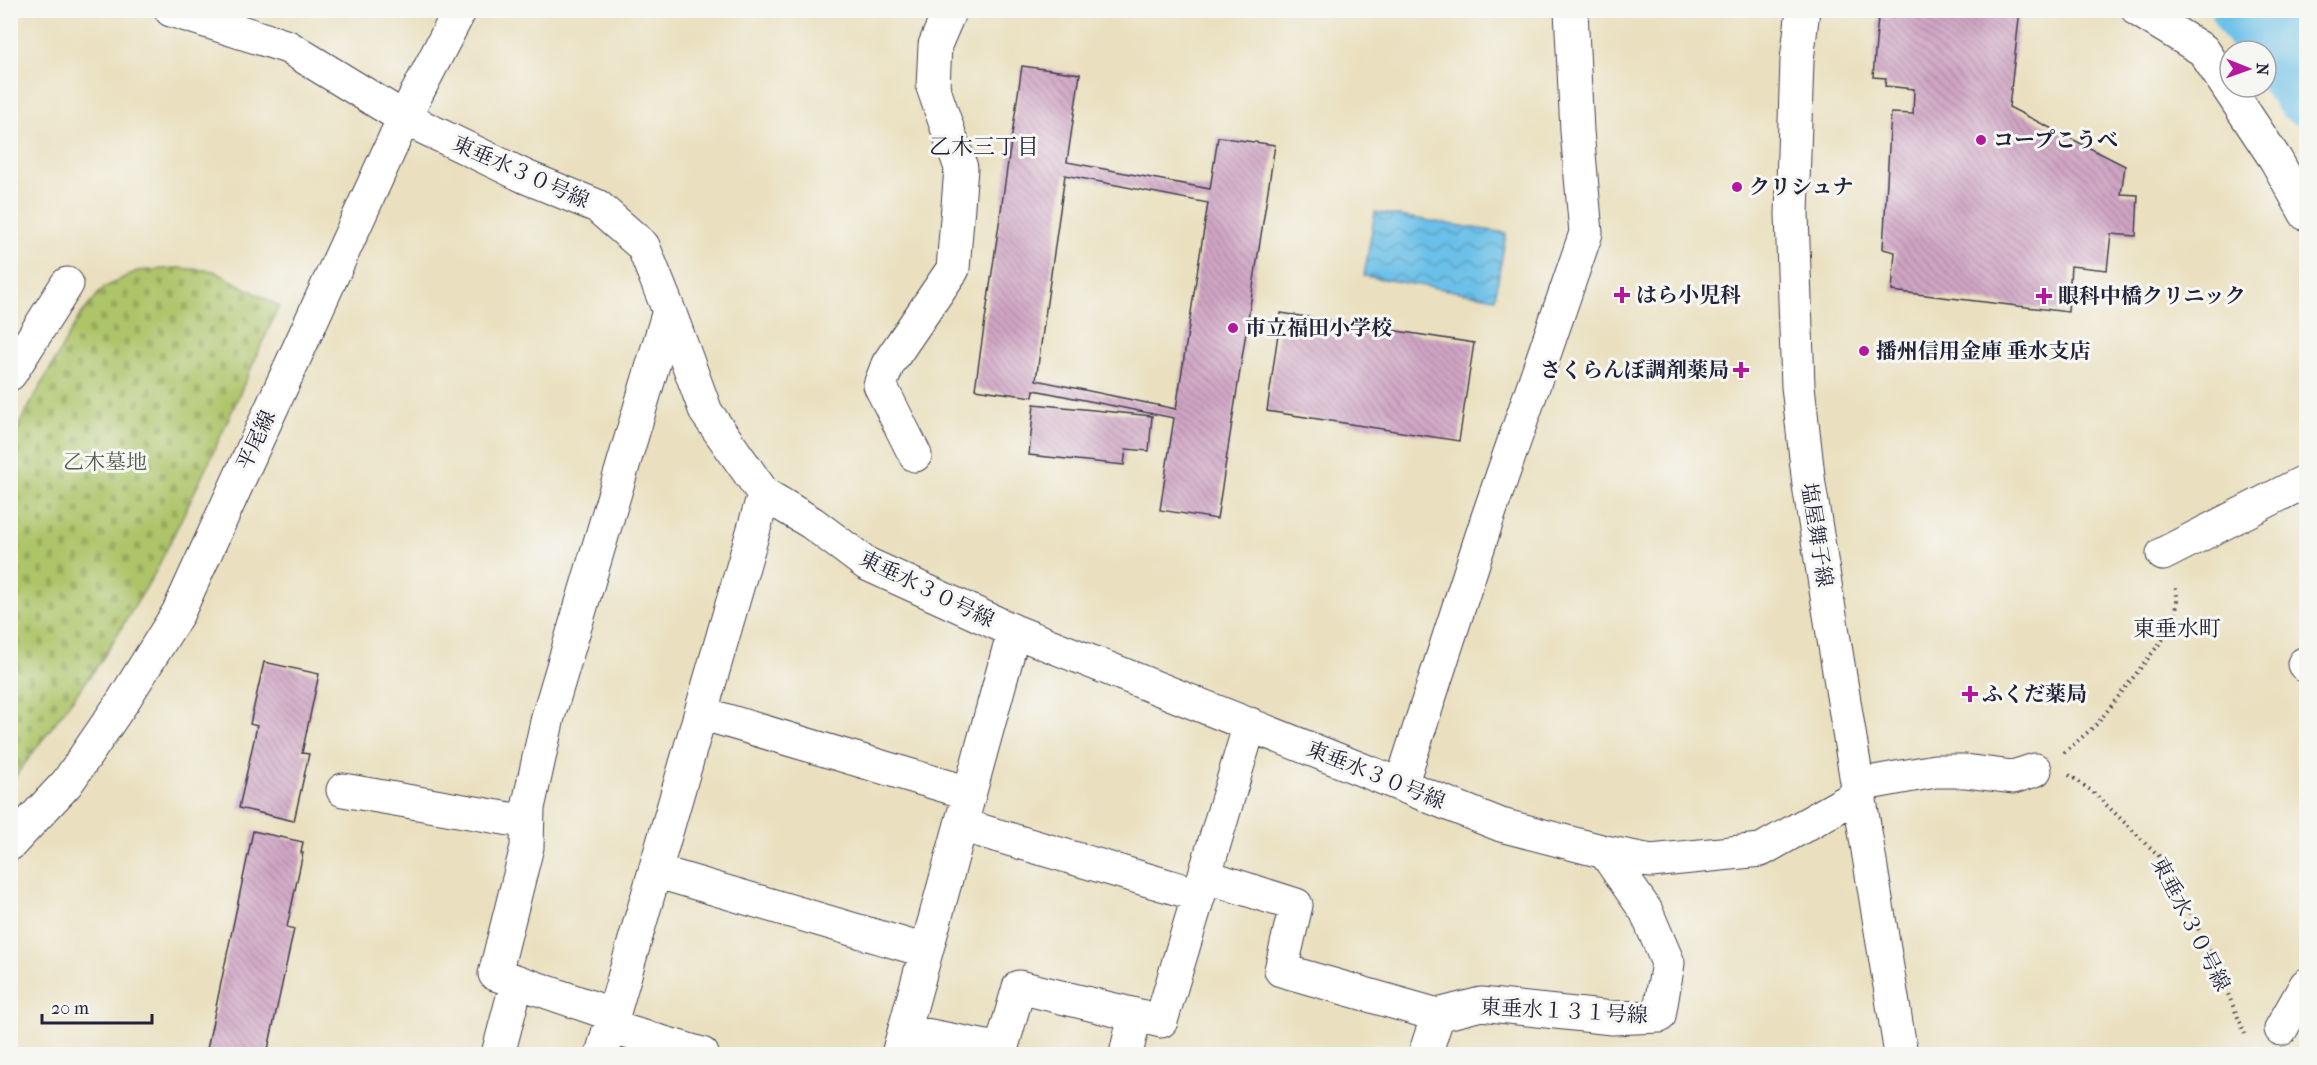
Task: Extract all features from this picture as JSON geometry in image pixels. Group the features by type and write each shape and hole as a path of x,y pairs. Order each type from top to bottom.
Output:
{"street":[{"name":"東垂水３０号線","path":"171,10 288,48 404,118 526,177 597,206 643,246 706,412 764,494 812,524 867,564 1014,631 1501,825 1605,852 1651,861 1761,850 1859,790 1935,771 1965,771 2013,777 2048,769"},
{"name":"平尾線","path":"10,844 67,783 123,701 177,613 404,118 460,10"},
{"path":"915,455 880,385 888,364 953,269 961,168 933,87 935,45 950,10"},
{"path":"1401,784 1488,517 1586,233 1577,131 1571,10"},
{"name":"塩屋舞子線","path":"1803,10 1797,60 1792,214 1798,386 1809,485 1901,1054"},
{"path":"2139,10 2203,50 2276,160 2307,214"},
{"path":"10,374 67,284"},
{"path":"669,310 548,717 528,808 527,846 495,974 517,982 609,1032 702,1054"},
{"path":"2163,554 2307,482"},
{"path":"609,1032 764,494"},
{"path":"1014,631 902,1043 1001,1050 1019,987 1161,1021 1250,724"},
{"path":"701,713 969,793"},
{"path":"343,790 527,822"},
{"path":"961,825 1202,885 1296,905 1281,970 1438,1015 1425,1054"},
{"name":"東垂水１３１号線","path":"1438,1015 1481,1004 1612,1018 1659,1016 1668,963 1646,911 1605,852"},
{"path":"655,872 926,951"},
{"path":"498,1054 517,982"},
{"path":"2281,1029 2307,986"},
{"path":"1126,1054 1135,1015"}],"path":[{"path":"2071,748 2097,724 2167,634 2174,620 2176,590 2163,554"},
{"name":"東垂水３０号線","path":"2048,769 2093,792 2159,856 2209,949 2249,1044"}],"green space":[{"name":"乙木墓地","path":"178,268 214,271 279,306 209,462 155,573 101,661 11,782 11,446 20,423 79,317 103,288 137,271"}],"water":[{"path":"1375,212 1506,233 1495,298 1364,276"}],"building":[{"name":"コープこうべ","path":"1895,10 2020,10 2009,107 2125,166 2121,194 2138,195 2136,236 2111,234 2107,270 2071,266 2068,312 1892,291 1895,252 1883,249 1891,113 1913,114 1914,89 1885,86 1886,78 1873,77 1878,17 1894,17"},
{"path":"1022,66 1080,74 1067,162 1210,189 1218,137 1275,145 1217,519 1160,510 1174,418 1034,390 1033,397 975,389","holes":["1065,175 1208,203 1176,409 1036,380"]},
{"path":"1281,313 1474,343 1459,441 1267,411"},
{"path":"1034,404 1152,416 1149,451 1126,449 1124,465 1029,455"},
{"path":"264,662 319,674 302,753 309,754 294,821 239,808 257,726 250,724"},
{"path":"253,831 303,842 301,853 303,853 287,927 294,929 267,1054 206,1054"}],"waterway":[{"path":"2245,10 2306,93"}],"place":[{"name":"コープこうべ","path":"1981,140"},
{"name":"クリシュナ","path":"1737,187"},
{"name":"はら小児科","path":"1622,295"},
{"name":"眼科中橋クリニック","path":"2044,296"},
{"name":"市立福田小学校","path":"1233,328"},
{"name":"播州信用金庫 垂水支店","path":"1864,351"},
{"name":"さくらんぼ調剤薬局","path":"1741,370"},
{"name":"ふくだ薬局","path":"1970,694"}],"district":[{"name":"乙木三丁目","path":"984,147"},
{"name":"東垂水町","path":"2177,629"}]}
